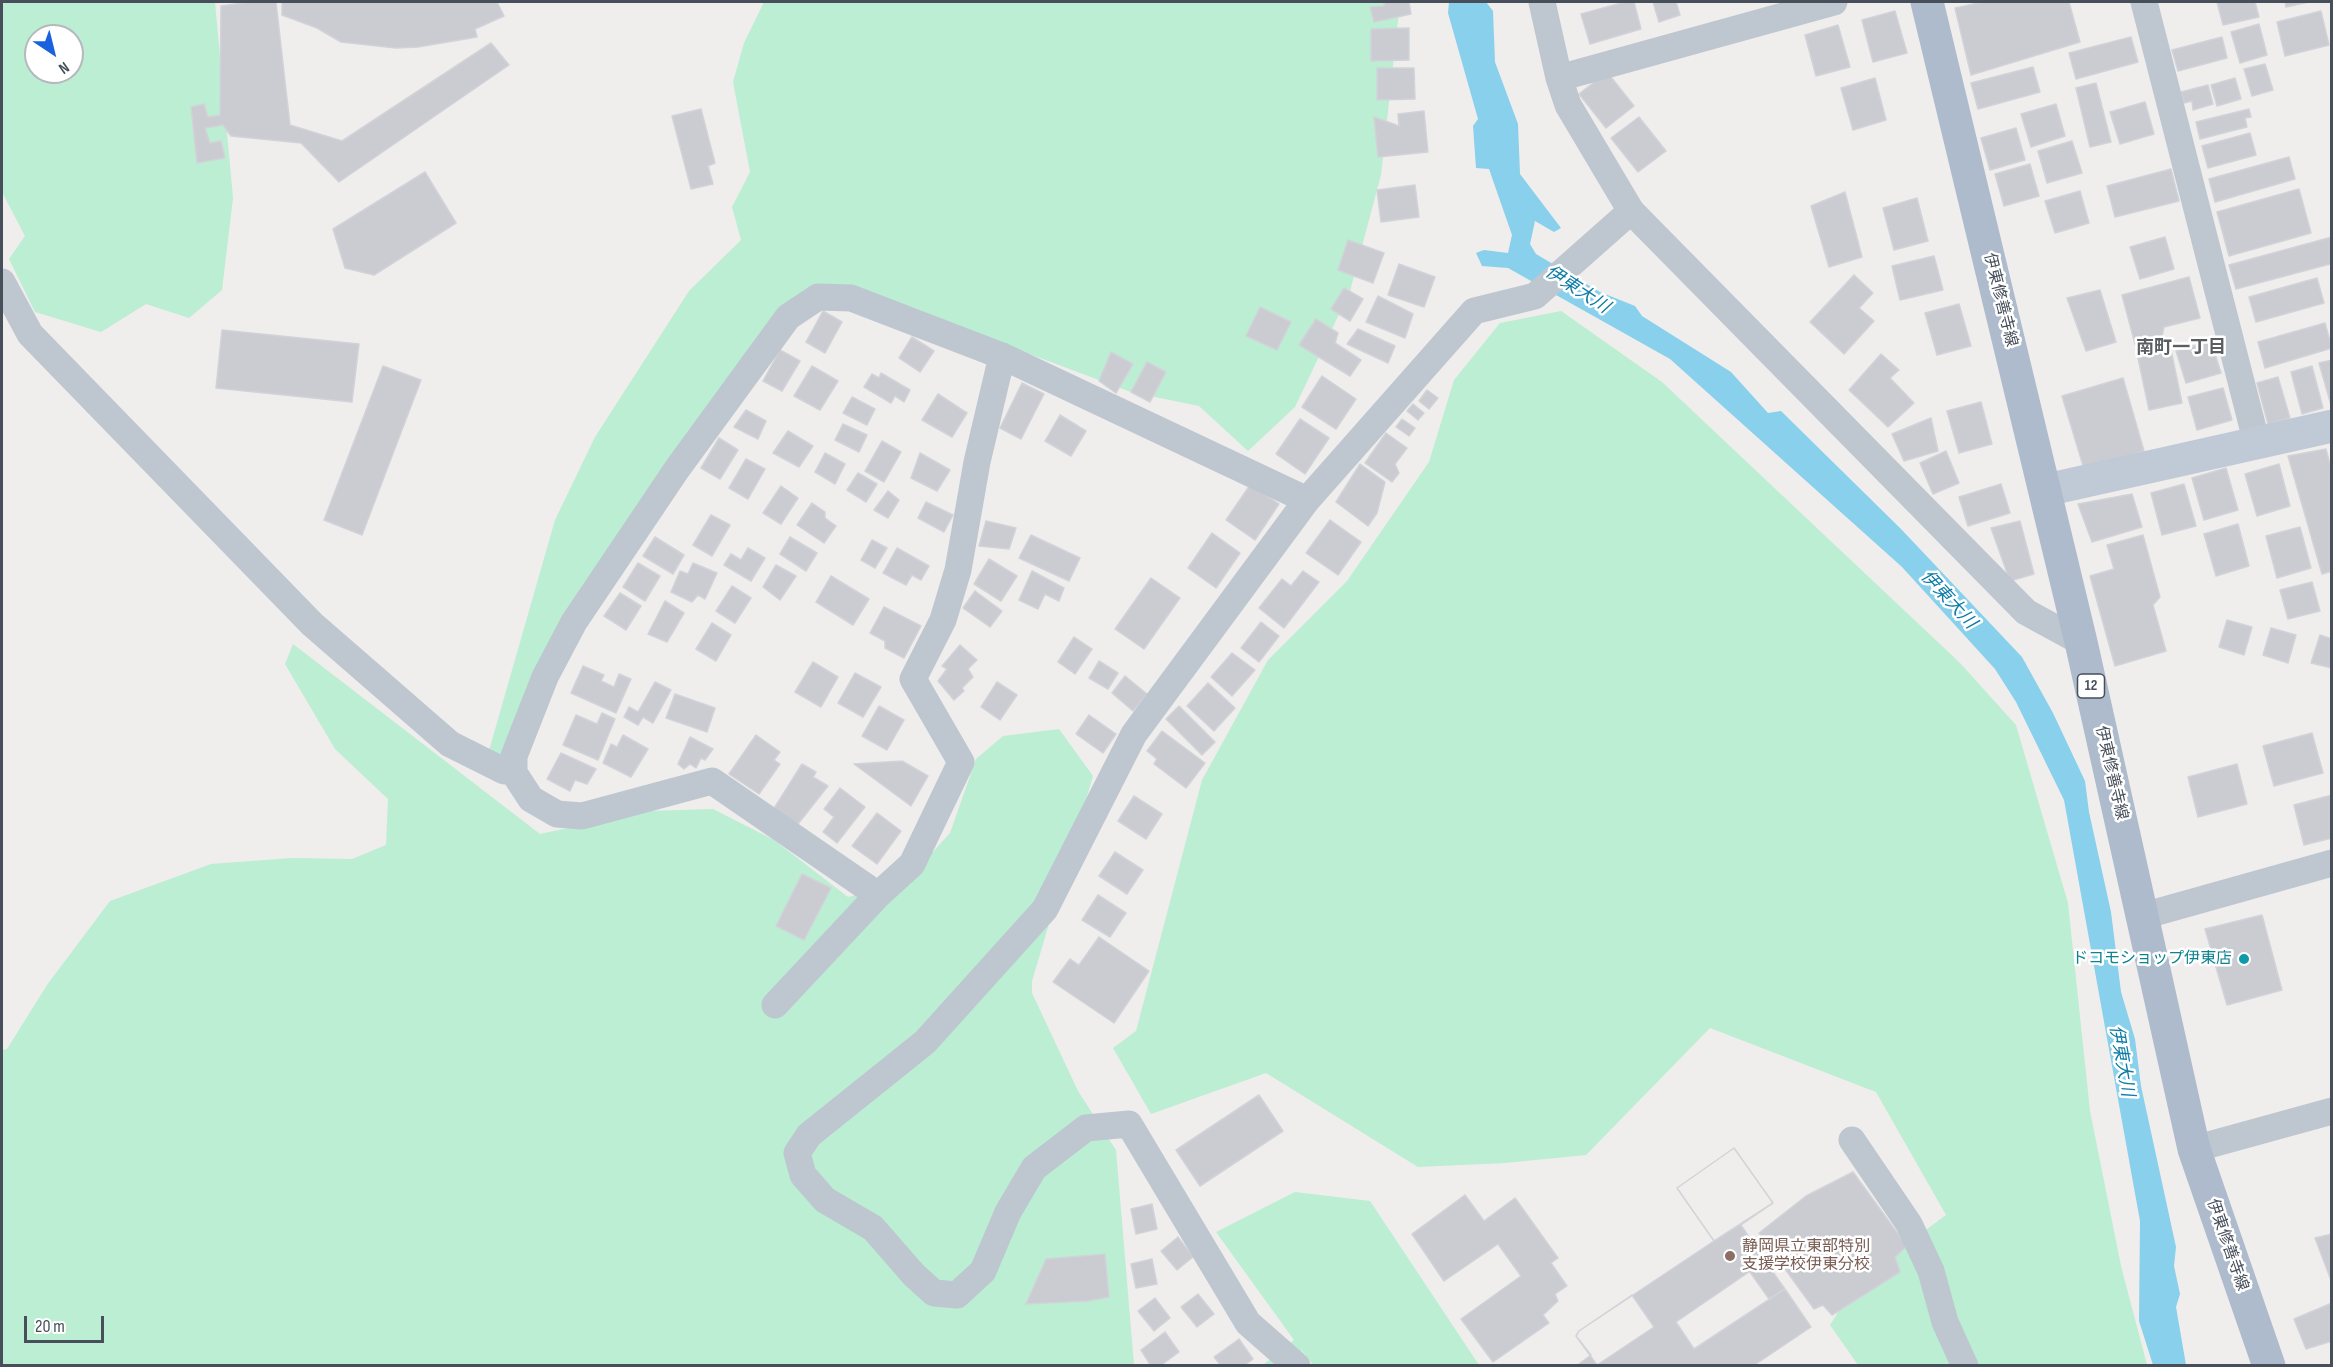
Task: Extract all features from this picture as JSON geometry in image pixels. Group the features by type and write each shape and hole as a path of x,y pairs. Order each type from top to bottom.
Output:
{"main road":[{"name":"伊東修善寺線","path":"1927,2 2046,490 2194,1149 2269,1365"}],"street":[{"path":"1542,2 1558,78 1568,105 1631,211 2026,612 2081,642"},
{"path":"1558,78 1834,2"},
{"path":"2144,2 2257,444"},
{"path":"1297,1365 1248,1323 1129,1124 1086,1128 1034,1168 1008,1212 983,1271 957,1295 934,1293 914,1275 873,1228 825,1200 803,1175 797,1153 809,1135 925,1042 1045,909 1134,734 1306,500 1474,311 1535,296 1631,211"},
{"path":"2,282 30,334 312,624 450,744 504,771"},
{"path":"878,895 712,781 582,816 557,814 531,799 514,773 514,756 545,677 574,622 677,470 788,317 818,297 851,298 1002,356 1306,500"},
{"path":"775,1005 878,895 912,864 961,762 913,679 943,620 958,570 977,462 1002,356"},
{"path":"2046,490 2331,426"},
{"path":"2143,916 2331,862"},
{"path":"2194,1149 2331,1111"},
{"path":"1852,1140 1909,1224 1931,1271 1945,1322 1965,1365"}],"green space":[{"path":"2,2 215,2 233,198 222,290 189,318 146,304 101,332 35,312 9,259 25,236 2,192"},
{"path":"764,2 1400,2 1381,175 1350,291 1295,407 1248,451 1199,406 1131,392 853,288 780,309 505,755 488,754 555,520 595,437 689,291 741,240 732,207 750,172 733,82 744,43"},
{"path":"1561,311 1662,382 1960,663 2016,725 2068,903 2090,1111 2121,1266 2147,1365 1858,1365 1830,1325 1859,1279 1946,1215 1876,1092 1710,1028 1586,1155 1505,1163 1418,1167 1266,1073 1151,1114 1113,1048 1136,1031 1202,780 1268,660 1347,581 1429,462 1454,380 1500,323"},
{"path":"293,644 540,834 647,811 713,809 774,840 848,897 905,883 950,833 976,759 1003,736 1059,729 1093,776 1032,981 1032,993 1078,1091 1116,1150 1134,1365 2,1365 2,1050 7,1049 47,985 110,901 211,864 292,858 352,859 386,845 388,799 335,749 285,664"},
{"path":"1295,1192 1370,1201 1479,1365 1313,1365 1300,1348 1310,1365 1263,1365 1294,1340 1216,1232"}],"water":[{"name":"伊東大川","path":"1449,2 1486,2 1493,11 1495,62 1518,124 1520,174 1561,228 1554,232 1535,221 1530,244 1536,254 1600,292 1635,306 1642,316 1731,372 1768,413 1781,411 1901,529 2022,657 2053,713 2085,781 2089,812 2111,912 2121,992 2135,1039 2141,1086 2176,1247 2174,1266 2180,1294 2176,1307 2186,1365 2153,1365 2139,1321 2140,1221 2064,800 2016,702 1995,669 1902,567 1670,359 1508,268 1482,266 1476,253 1484,250 1508,253 1512,235 1489,169 1476,168 1473,126 1478,119 1448,13"}],"building":[{"path":"250,2 276,2 290,125 342,141 491,43 509,65 339,182 301,143 231,136 223,125 205,128 210,143 221,141 225,158 197,163 191,107 204,104 208,117 220,115 221,6"},
{"path":"282,2 497,2 504,16 475,29 477,37 418,47 396,48 341,42 317,28 282,15"},
{"path":"1384,2 1409,2 1411,14 1374,22 1370,7 1384,6"},
{"path":"1625,2 1634,2 1641,29 1590,44 1581,14"},
{"path":"1653,2 1676,2 1680,15 1659,22"},
{"path":"1983,2 2069,2 2080,42 1971,75 1955,8"},
{"path":"2217,2 2255,2 2259,17 2223,25"},
{"path":"2285,2 2309,2 2286,7"},
{"path":"1895,11 1907,53 1873,62 1862,20"},
{"path":"2321,11 2329,45 2285,56 2277,22"},
{"path":"2259,24 2267,55 2240,63 2231,32"},
{"path":"1838,25 1850,67 1816,76 1805,35"},
{"path":"1409,28 1409,60 1371,61 1371,29"},
{"path":"2131,37 2138,62 2076,79 2069,53"},
{"path":"2222,37 2227,58 2178,71 2172,50"},
{"path":"2265,64 2273,90 2252,96 2244,69"},
{"path":"2033,67 2040,92 1978,109 1971,83"},
{"path":"1377,68 1414,68 1415,99 1377,100"},
{"path":"1607,72 1634,106 1606,128 1579,94"},
{"path":"1875,78 1886,120 1853,130 1841,88"},
{"path":"2235,78 2241,99 2217,106 2211,85"},
{"path":"2096,83 2111,142 2090,147 2076,88"},
{"path":"2208,85 2213,104 2193,110 2192,101 2184,103 2181,92"},
{"path":"2145,102 2154,134 2120,144 2110,112"},
{"path":"2056,104 2065,136 2031,147 2021,114"},
{"path":"701,109 715,163 708,166 713,184 691,189 672,116"},
{"path":"2249,109 2251,117 2245,118 2247,127 2200,139 2196,122"},
{"path":"1424,111 1428,152 1378,157 1374,117 1399,126 1398,114"},
{"path":"1639,117 1666,151 1638,172 1611,138"},
{"path":"2016,128 2025,160 1990,170 1981,138"},
{"path":"2250,133 2256,155 2208,168 2202,146"},
{"path":"2072,141 2082,173 2047,183 2038,151"},
{"path":"2289,157 2295,179 2215,202 2209,179"},
{"path":"2030,164 2039,196 2004,206 1995,174"},
{"path":"2171,169 2179,201 2115,217 2107,186"},
{"path":"425,172 456,223 374,275 345,268 333,229"},
{"path":"1415,185 1419,217 1381,222 1377,190"},
{"path":"2299,189 2311,233 2229,256 2217,212"},
{"path":"2080,191 2089,223 2055,233 2045,201"},
{"path":"1845,192 1862,257 1829,267 1811,206"},
{"path":"1917,198 1928,241 1894,250 1883,208"},
{"path":"2165,237 2174,269 2140,279 2130,247"},
{"path":"2332,237 2332,268 2330,264 2236,289 2229,265"},
{"path":"1348,240 1384,253 1373,283 1338,270"},
{"path":"1934,256 1943,290 1900,300 1892,266"},
{"path":"1399,264 1435,277 1424,307 1388,295"},
{"path":"1854,275 1873,293 1859,308 1874,321 1844,354 1810,322"},
{"path":"2189,277 2200,318 2164,327 2162,336 2135,344 2122,295"},
{"path":"2317,278 2324,303 2256,322 2249,297"},
{"path":"1344,288 1363,299 1350,321 1331,309"},
{"path":"2100,290 2116,342 2086,351 2067,298"},
{"path":"1378,296 1413,314 1405,338 1366,322"},
{"path":"1959,304 1971,346 1937,355 1925,313"},
{"path":"1260,307 1291,322 1277,350 1246,336"},
{"path":"823,311 842,322 825,353 806,342"},
{"path":"1316,319 1338,333 1335,343 1361,360 1350,376 1299,345"},
{"path":"2325,323 2332,348 2265,368 2258,342"},
{"path":"1358,329 1395,346 1388,363 1347,344"},
{"path":"222,330 359,344 352,402 216,388"},
{"path":"912,337 934,351 920,372 899,358"},
{"path":"2211,341 2221,373 2186,383 2176,351"},
{"path":"780,350 800,361 782,391 763,381"},
{"path":"2171,350 2182,403 2149,410 2138,358"},
{"path":"1111,352 1133,364 1116,393 1099,381"},
{"path":"1881,354 1899,370 1890,378 1914,403 1888,427 1849,390"},
{"path":"2332,360 2332,405 2331,405 2319,363"},
{"path":"1147,362 1166,372 1150,402 1131,392"},
{"path":"383,366 421,380 362,535 324,520"},
{"path":"812,366 838,381 820,410 794,396"},
{"path":"2312,366 2323,408 2302,414 2291,372"},
{"path":"881,373 910,390 904,402 895,396 891,403 864,387 872,374 879,378"},
{"path":"1322,376 1356,399 1336,429 1302,407"},
{"path":"2278,377 2290,418 2268,424 2257,383"},
{"path":"2123,378 2144,451 2084,469 2062,396"},
{"path":"1022,383 1044,394 1021,439 1000,428"},
{"path":"2223,388 2232,420 2197,430 2188,397"},
{"path":"1427,390 1438,398 1429,409 1419,401"},
{"path":"938,394 967,413 952,437 922,420"},
{"path":"852,397 875,409 867,425 843,413"},
{"path":"1981,402 1992,444 1959,453 1947,411"},
{"path":"1413,404 1424,413 1418,420 1407,411"},
{"path":"746,410 766,421 758,439 734,427"},
{"path":"1060,415 1086,431 1071,456 1045,441"},
{"path":"1931,418 1938,451 1904,461 1892,434"},
{"path":"1300,419 1329,438 1305,474 1276,454"},
{"path":"1402,419 1415,428 1409,436 1396,427"},
{"path":"843,424 867,435 859,452 835,440"},
{"path":"788,431 813,446 799,467 773,453"},
{"path":"1386,433 1407,448 1395,464 1399,473 1392,482 1365,463"},
{"path":"719,438 738,450 720,479 701,468"},
{"path":"882,441 901,452 884,482 865,471"},
{"path":"2326,449 2332,472 2332,571 2322,574 2288,456"},
{"path":"1946,451 1959,483 1933,494 1920,463"},
{"path":"825,453 845,464 835,484 815,472"},
{"path":"920,453 950,470 937,491 911,478"},
{"path":"746,459 765,469 748,499 729,488"},
{"path":"1360,464 1385,482 1377,513 1368,526 1336,502"},
{"path":"2279,464 2290,506 2257,516 2245,474"},
{"path":"2226,468 2238,510 2204,520 2192,478"},
{"path":"858,473 877,484 866,502 847,490"},
{"path":"2001,484 2010,513 1968,526 1959,497"},
{"path":"2184,484 2196,526 2162,535 2151,493"},
{"path":"1250,485 1279,504 1255,540 1226,520"},
{"path":"781,486 798,498 781,524 763,513"},
{"path":"888,491 899,500 888,518 874,510"},
{"path":"2132,494 2142,527 2092,542 2078,504"},
{"path":"926,502 953,515 944,532 918,518"},
{"path":"812,503 825,512 825,518 836,526 824,543 797,525"},
{"path":"711,515 730,525 712,556 693,545"},
{"path":"1330,520 1361,542 1338,575 1306,553"},
{"path":"986,521 1016,528 1009,549 979,546"},
{"path":"2020,521 2034,574 2010,581 1991,528"},
{"path":"2238,524 2249,566 2216,576 2204,534"},
{"path":"2300,527 2311,568 2277,578 2266,536"},
{"path":"1212,533 1240,553 1216,588 1188,568"},
{"path":"1031,535 1080,558 1069,581 1019,558"},
{"path":"2143,535 2160,597 2153,605 2166,651 2115,666 2090,576 2114,569 2107,545"},
{"path":"655,537 684,555 673,574 643,556"},
{"path":"790,537 817,553 806,571 780,554"},
{"path":"872,540 887,548 875,568 861,560"},
{"path":"748,548 765,558 751,581 724,565 731,554 741,560"},
{"path":"897,548 929,566 921,580 912,575 906,585 883,573"},
{"path":"989,559 1017,576 1001,601 974,584"},
{"path":"638,563 660,576 645,601 623,587"},
{"path":"693,563 717,573 705,599 698,595 692,602 671,592 680,571 688,574"},
{"path":"776,565 796,576 780,600 763,587"},
{"path":"1032,571 1064,588 1059,601 1045,594 1038,609 1019,600"},
{"path":"1303,571 1319,582 1284,628 1259,608 1282,579 1291,586"},
{"path":"831,576 869,599 853,625 816,602"},
{"path":"1151,578 1180,598 1144,649 1115,629"},
{"path":"2312,582 2320,611 2288,619 2280,590"},
{"path":"732,586 751,598 735,623 716,611"},
{"path":"975,591 1002,611 990,627 963,608"},
{"path":"620,593 641,606 626,630 604,616"},
{"path":"665,601 684,613 667,642 648,634"},
{"path":"884,607 921,626 904,658 885,648 885,641 870,633"},
{"path":"2227,620 2252,627 2244,655 2219,647"},
{"path":"1261,622 1279,636 1259,662 1241,648"},
{"path":"712,623 731,635 716,661 696,649"},
{"path":"2271,628 2296,635 2288,663 2263,655"},
{"path":"2320,635 2332,639 2332,668 2311,663"},
{"path":"1074,637 1092,649 1075,674 1058,662"},
{"path":"960,645 977,660 968,669 973,677 962,688 964,691 954,700 938,681 947,669 942,666"},
{"path":"1232,653 1255,670 1232,696 1211,677"},
{"path":"1099,661 1118,673 1108,689 1089,678"},
{"path":"813,662 838,677 821,707 795,692"},
{"path":"583,666 604,675 601,681 614,687 619,674 631,679 616,713 571,693"},
{"path":"855,673 881,687 863,717 838,703"},
{"path":"1125,676 1147,694 1133,711 1112,693"},
{"path":"655,682 671,690 653,723 643,717 638,725 624,717 629,707 638,712"},
{"path":"997,682 1017,695 1000,720 981,707"},
{"path":"1208,683 1235,708 1214,731 1187,706"},
{"path":"675,694 715,708 707,732 666,718"},
{"path":"879,706 904,720 887,750 862,736"},
{"path":"1179,706 1215,742 1202,755 1166,719"},
{"path":"602,713 615,719 598,760 563,745 576,715 597,724"},
{"path":"1089,715 1116,734 1103,753 1076,734"},
{"path":"1162,731 1205,763 1186,788 1154,764 1157,759 1147,751"},
{"path":"2312,733 2323,773 2274,786 2263,746"},
{"path":"623,735 648,749 631,777 603,763 611,744 617,747"},
{"path":"756,735 780,752 774,760 780,764 759,794 729,774"},
{"path":"690,737 713,749 705,760 701,758 696,768 690,764 684,769 678,764"},
{"path":"561,753 596,769 587,784 575,780 570,791 547,779"},
{"path":"902,761 928,776 911,806 854,764"},
{"path":"802,764 816,772 813,777 828,786 798,824 773,810"},
{"path":"2237,764 2247,804 2198,817 2188,777"},
{"path":"840,788 865,807 837,843 823,832 834,817 824,809"},
{"path":"2332,795 2332,838 2304,845 2294,805"},
{"path":"1134,796 1162,814 1146,839 1118,821"},
{"path":"877,813 901,831 877,864 852,846"},
{"path":"1115,852 1143,870 1127,894 1099,876"},
{"path":"802,874 831,888 804,940 776,926"},
{"path":"1098,895 1126,913 1110,937 1082,920"},
{"name":"ドコモショップ伊東店","path":"2262,915 2282,990 2227,1005 2205,929"},
{"path":"1099,937 1149,971 1114,1023 1053,982 1070,959 1079,965"},
{"path":"1259,1095 1283,1131 1200,1186 1176,1150"},
{"path":"1734,1148 1773,1203 1741,1225 1765,1261 1676,1322 1694,1349 1785,1289 1811,1327 1753,1366 1576,1366 1591,1355 1576,1336 1579,1331 1714,1241 1677,1188"},
{"path":"1734,1148 1773,1203 1714,1241 1677,1188"},
{"path":"1853,1172 1907,1246 1895,1257 1900,1272 1832,1315 1823,1305 1814,1309 1759,1233 1806,1196"},
{"path":"1465,1195 1484,1221 1515,1198 1558,1258 1551,1263 1567,1286 1555,1294 1558,1301 1543,1315 1549,1323 1493,1362 1461,1319 1521,1276 1498,1244 1444,1281 1412,1234"},
{"path":"1152,1204 1157,1229 1136,1234 1131,1209"},
{"path":"2332,1234 2332,1283 2315,1238"},
{"path":"1178,1237 1193,1257 1177,1270 1161,1251"},
{"path":"1105,1254 1109,1297 1088,1301 1026,1304 1046,1259"},
{"path":"1152,1259 1157,1284 1136,1288 1131,1264"},
{"path":"1765,1261 1785,1289 1769,1299 1750,1272"},
{"path":"1198,1294 1214,1314 1197,1327 1181,1307"},
{"path":"1632,1295 1654,1327 1597,1365 1576,1336 1579,1331"},
{"path":"1155,1298 1170,1318 1154,1331 1138,1311"},
{"path":"2332,1303 2332,1341 2306,1349 2294,1319"},
{"path":"1165,1332 1179,1352 1160,1366 1151,1366 1141,1350"},
{"path":"1239,1339 1253,1359 1244,1366 1221,1366 1214,1357"}],"place":[{"name":"ドコモショップ伊東店","path":"2244,959"},
{"name":"静岡県立東部特別 支援学校伊東分校","path":"1730,1256"}],"district":[{"name":"南町一丁目","path":"2181,348"}]}
